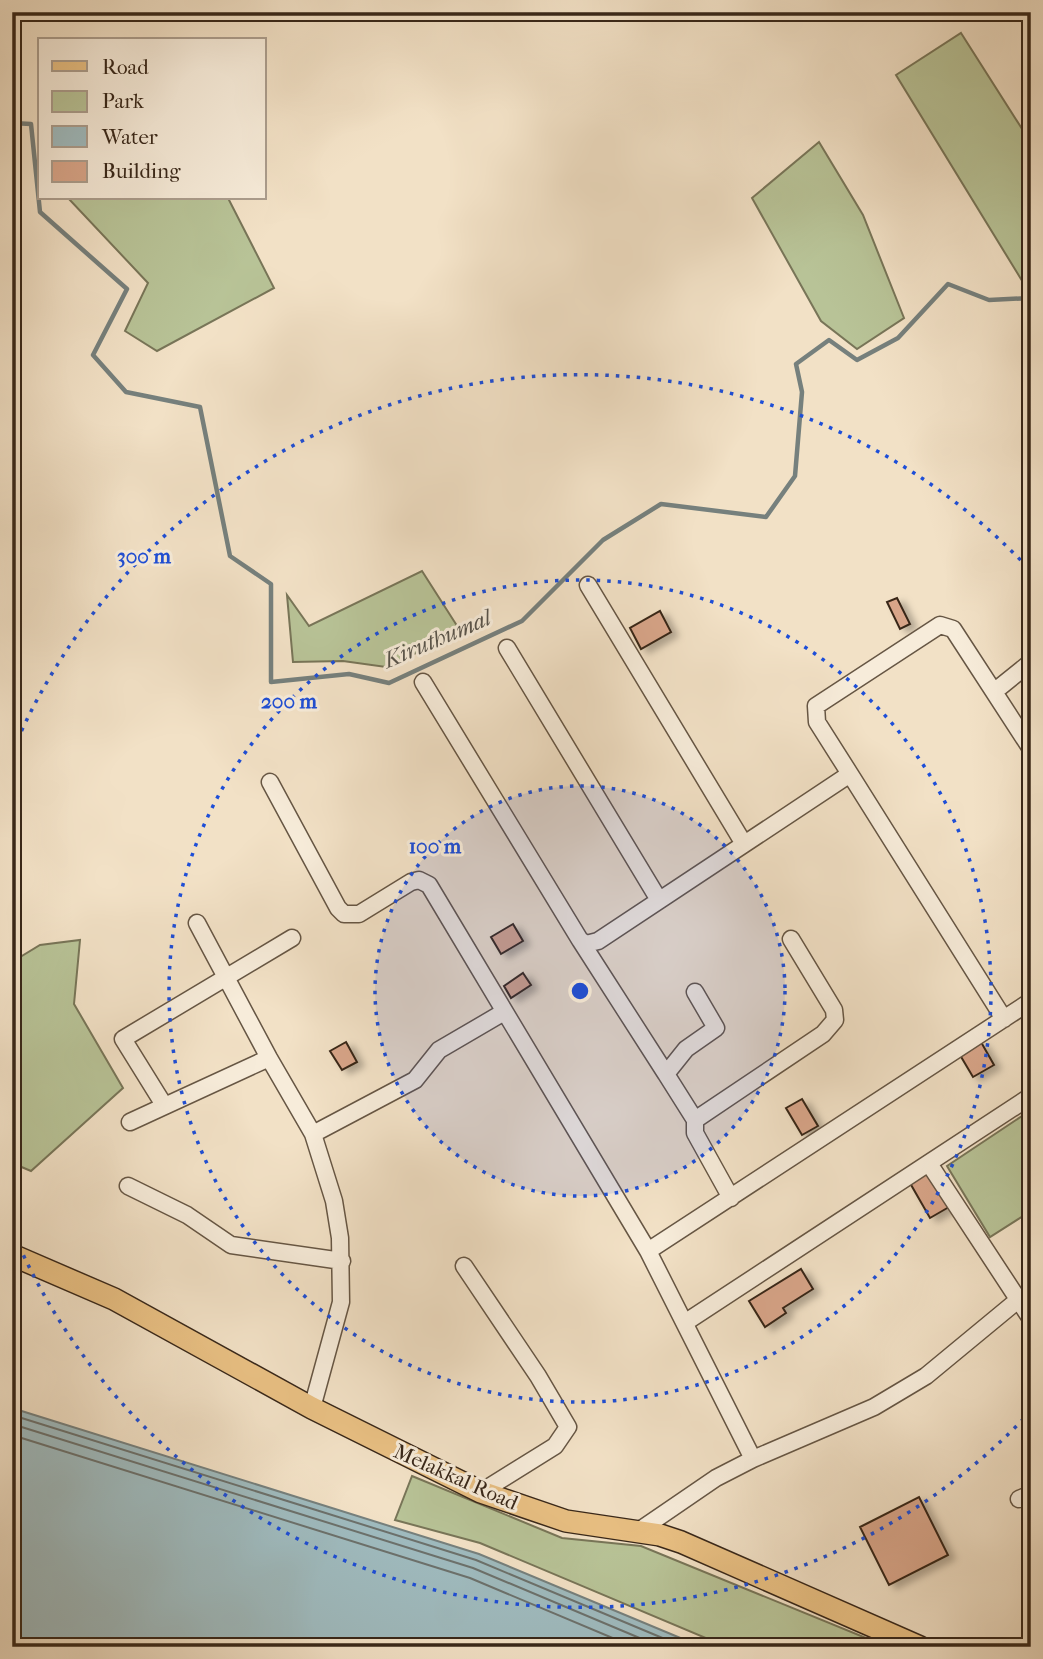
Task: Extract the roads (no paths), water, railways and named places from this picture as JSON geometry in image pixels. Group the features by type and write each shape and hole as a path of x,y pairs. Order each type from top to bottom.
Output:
{"main road":[{"name":"Melakkal Road","path":"12,1255 114,1299 312,1409 481,1492 566,1521 681,1542 920,1647"}],"street":[{"path":"587,585 744,844"},
{"path":"1004,1019 817,722 816,706 940,625 953,629 1031,748"},
{"path":"506,648 659,900"},
{"path":"995,691 1031,662"},
{"path":"423,682 580,940 695,1120 695,1133 731,1198"},
{"path":"580,940 586,944 598,941 850,774"},
{"path":"270,782 338,908 344,914 359,914 411,882 424,881 648,1251 753,1459"},
{"path":"197,923 269,1058 313,1133 334,1201 342,1261 341,1302 312,1409"},
{"path":"164,1105 123,1039 292,938"},
{"path":"695,1120 823,1034 835,1020 834,1010 791,939"},
{"path":"666,1074 686,1049 716,1028 695,992"},
{"path":"648,1251 1031,1001"},
{"path":"313,1133 415,1080 439,1050 504,1012"},
{"path":"130,1122 269,1058"},
{"path":"686,1322 930,1165 1031,1096"},
{"path":"930,1165 1031,1319"},
{"path":"128,1185 187,1215 231,1245 342,1261"},
{"path":"464,1266 538,1376 568,1427 555,1446 481,1492"},
{"path":"637,1532 716,1478 753,1459 874,1407 915,1382 1018,1300"}],"water":[{"path":"12,1408 479,1554 702,1647 12,1647"}],"waterway":[{"name":"Kiruthumal","path":"12,123 31,124 38,192"},
{"name":"Kiruthumal","path":"39,200 40,212 127,289 93,355 126,392 200,407 230,556 271,584 271,682 349,674 389,683 522,621 603,540 661,504 766,517 795,476 802,392 796,364 829,340 857,360 898,338 948,284 989,300 1031,298"}]}
